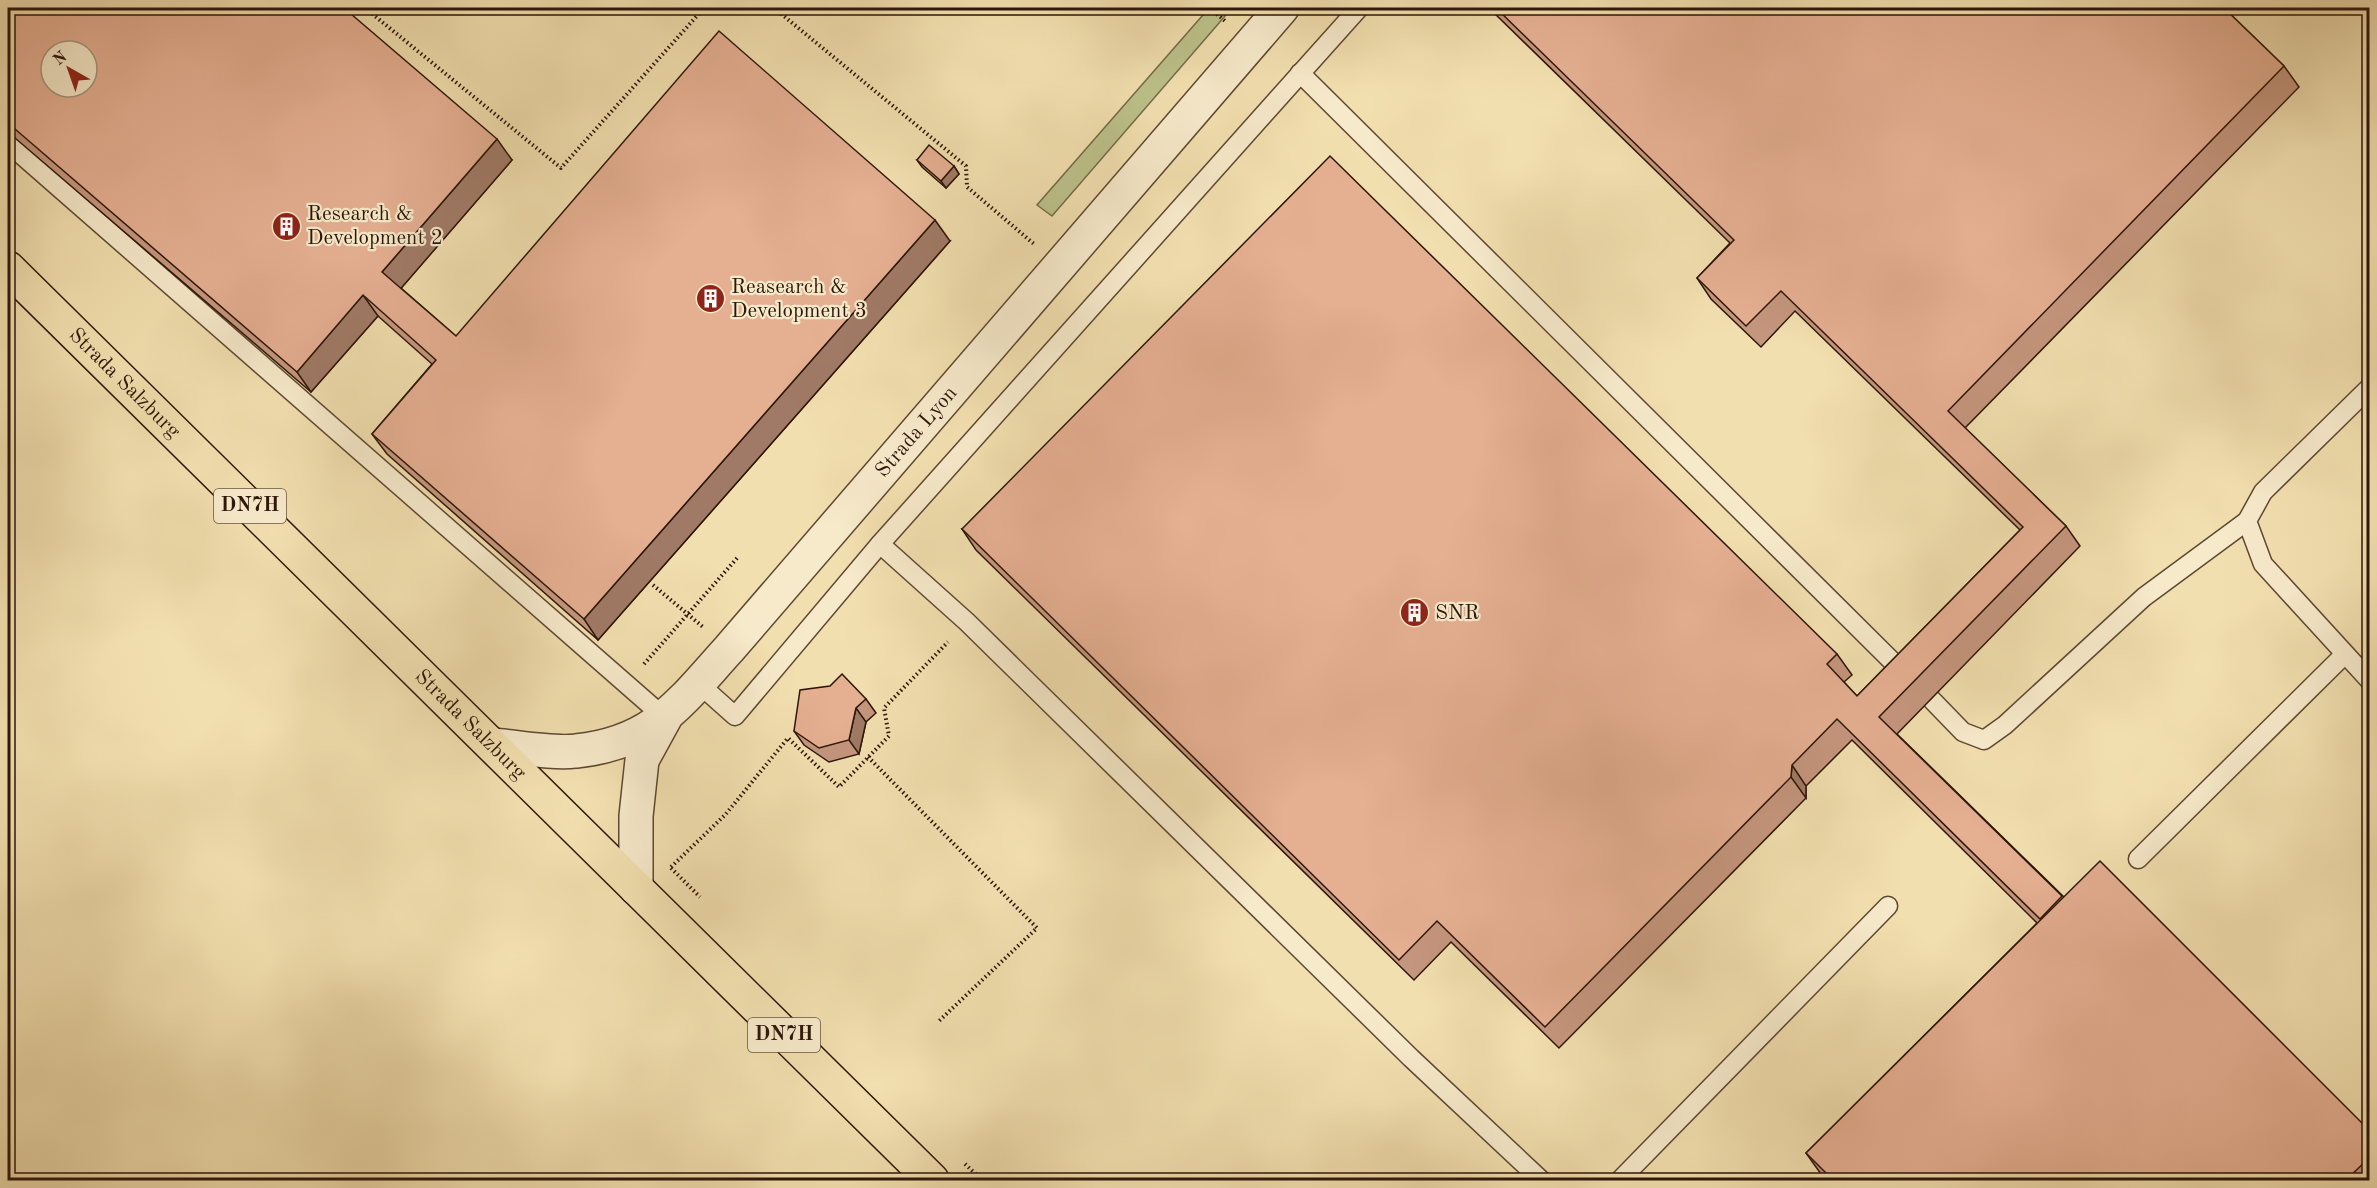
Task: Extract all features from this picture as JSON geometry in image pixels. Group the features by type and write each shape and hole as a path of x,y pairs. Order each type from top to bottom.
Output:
{"main road":[{"name":"Strada Salzburg","path":"8,268 932,1180"}],"street":[{"name":"Strada Lyon","path":"493,745 574,752 624,742 665,718 729,649 1282,8"},
{"path":"639,892 636,816 642,760 665,718"}],"lane":[{"path":"698,683 735,716 880,544 1359,8"},
{"path":"1300,73 1910,678"},
{"path":"8,143 665,718"},
{"path":"1930,699 1963,732 1983,740 2005,725 2144,597 2247,521 2263,492 2370,387"},
{"path":"2247,521 2264,564 2344,655 2370,681"},
{"path":"880,544 967,622 1411,1058 1541,1180"},
{"path":"2138,859 2344,655"},
{"path":"1620,1180 1888,906"}],"path":[{"path":"365,8 561,168 704,8"},
{"path":"775,8 966,166 967,187 1060,265"},
{"path":"625,685 738,557"},
{"path":"653,585 729,649"},
{"path":"639,892 725,815 788,738 839,787 889,736 884,708 967,622"},
{"path":"868,757 1037,928 939,1022"}],"green space":[{"path":"1209,8 1232,8 1052,216 1037,205"}],"building":[{"path":"18,8 344,8 497,139 382,272 456,336 719,31 935,220 584,619 372,434 436,360 363,295 297,372 8,123 8,20"},
{"name":"SNR","path":"1496,8 2224,8 2284,66 1948,411 2066,526 1879,717 2062,896 2040,919 1837,719 1792,765 1791,777 1545,1027 1437,921 1399,960 962,529 1330,156 1837,654 1827,664 1857,696 2023,527 1781,291 1746,326 1697,278 1734,240"},
{"path":"929,145 954,166 941,181 917,160"},
{"path":"842,674 866,699 856,708 849,740 819,748 794,731 800,690 830,686"},
{"path":"2100,861 2370,1131 2370,1157 2346,1180 1833,1180 1806,1153"}],"place":[{"name":"Research & Development 2","path":"286,226"},
{"name":"Reasearch & Development 3","path":"710,299"},
{"name":"SNR","path":"1414,613"}]}
